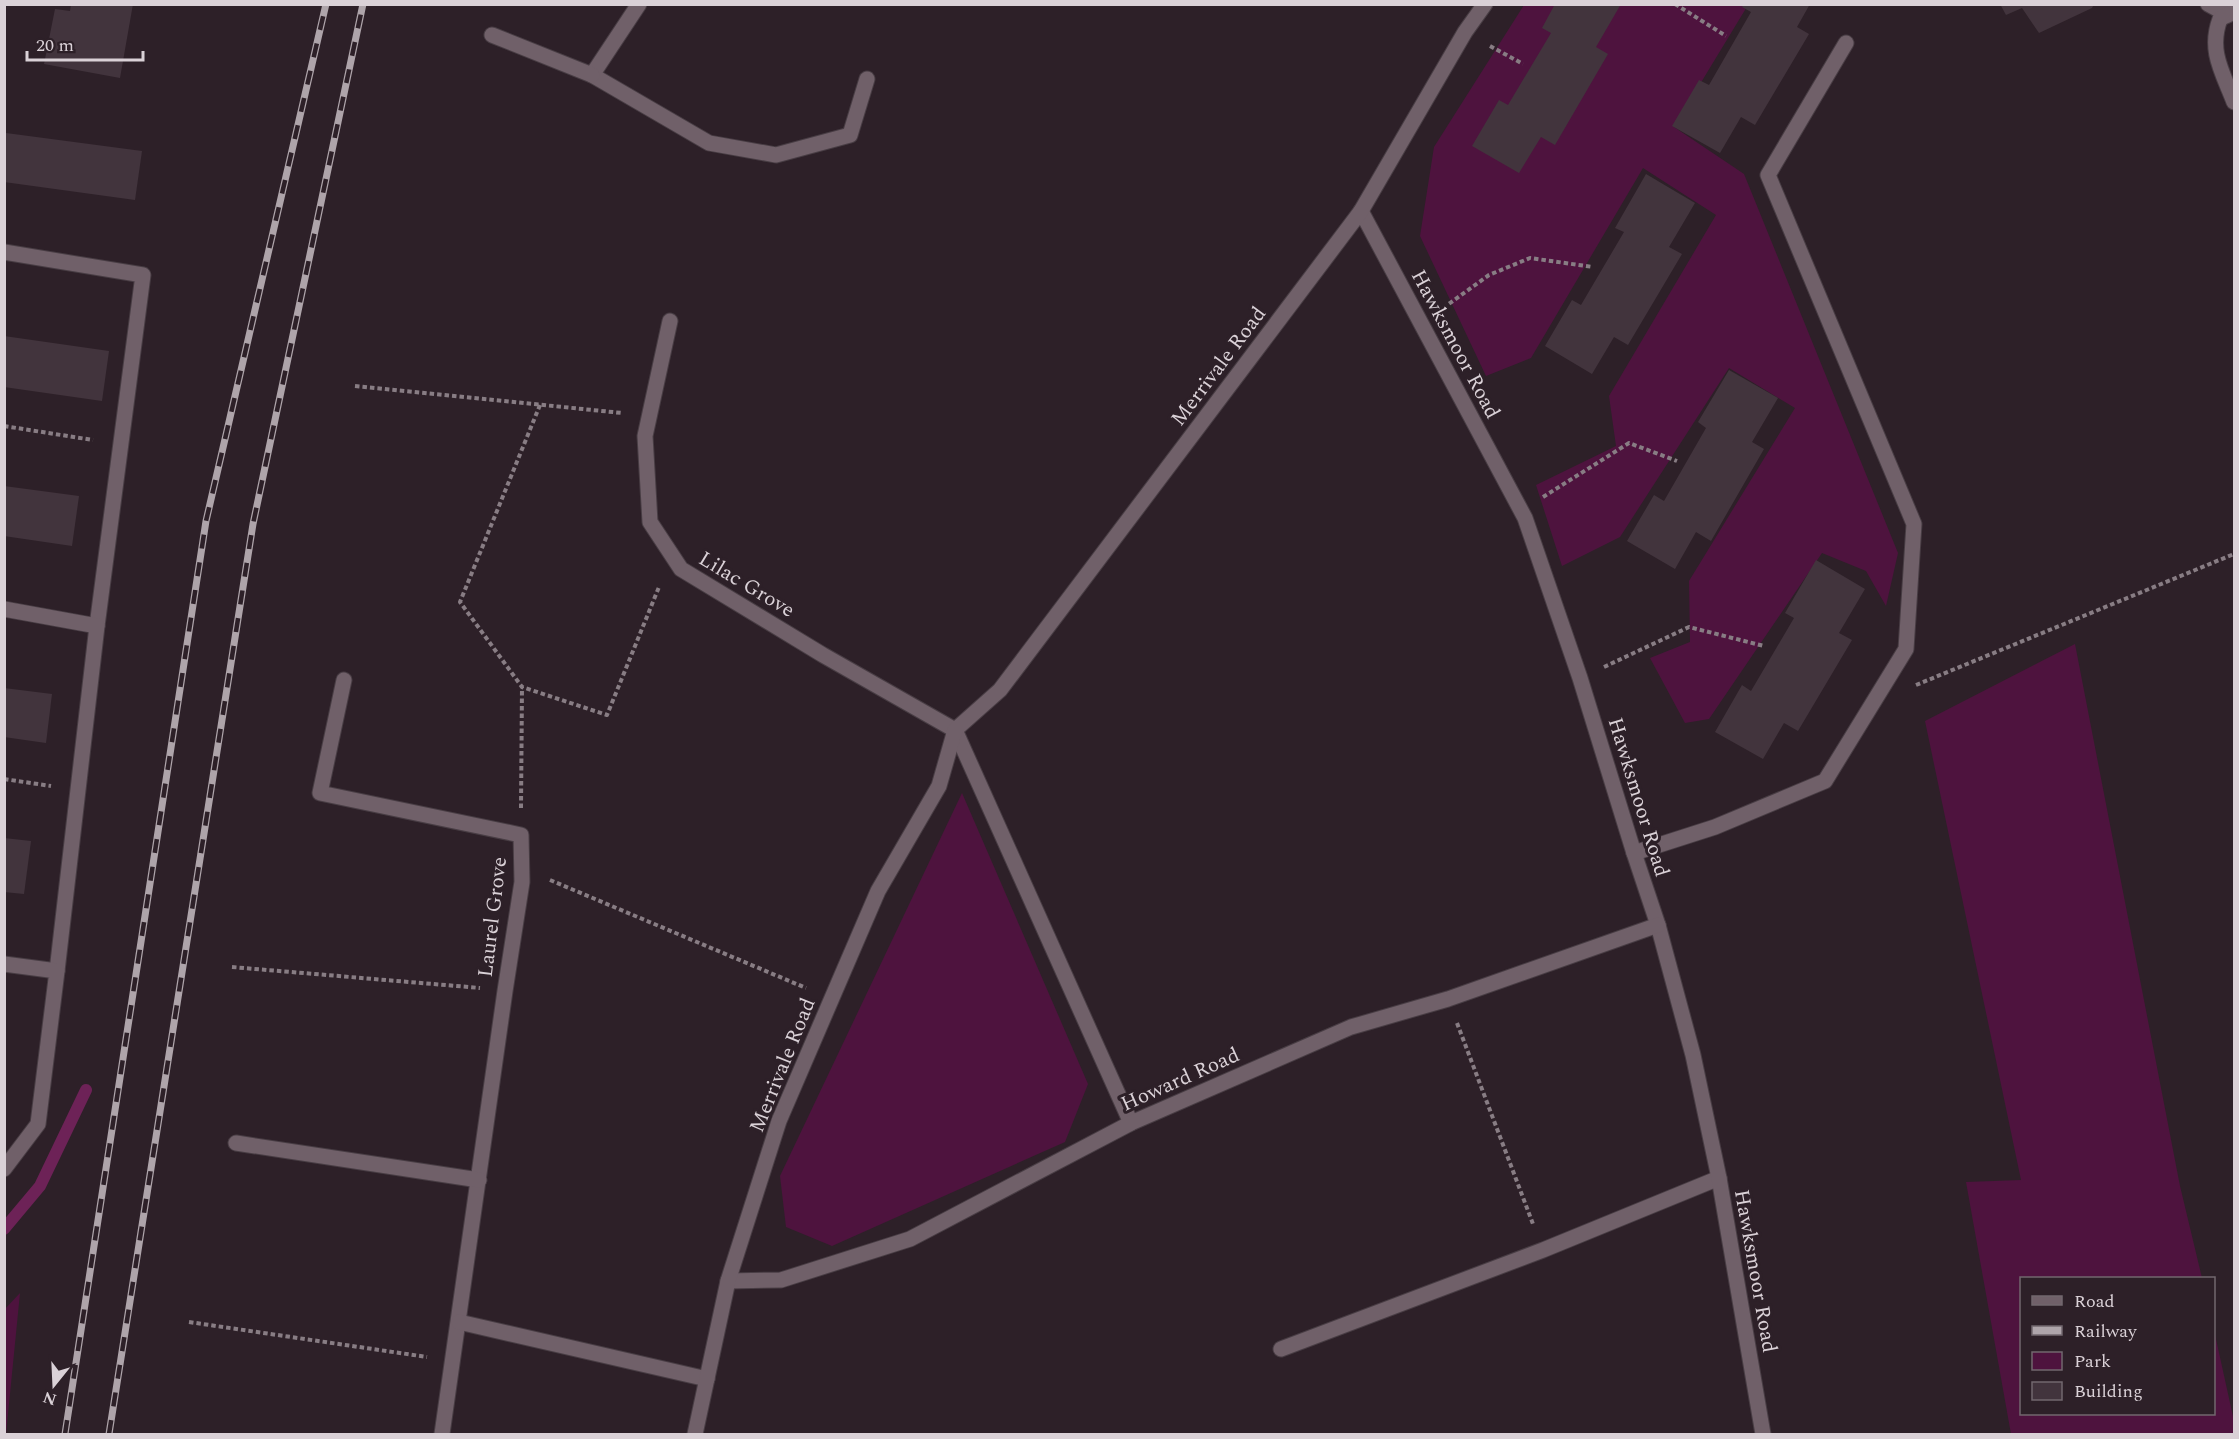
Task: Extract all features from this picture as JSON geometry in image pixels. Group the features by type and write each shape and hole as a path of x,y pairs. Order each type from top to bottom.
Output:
{"street":[{"path":"592,75 639,4"},
{"name":"Merrivale Road","path":"695,1434 728,1281 779,1121 878,891 939,786 955,730 1000,690 1361,211 1465,32 1485,4"},
{"path":"2208,4 2231,13"},
{"path":"2231,13 2220,19 2214,34 2215,50 2235,102"},
{"path":"492,35 592,75 709,143 776,155 850,135 867,79"},
{"path":"1634,853 1715,827 1825,781 1906,649 1914,524 1768,175 1846,43"},
{"name":"Hawksmoor Road","path":"1361,211 1476,424 1529,529 1580,678 1658,924 1694,1055 1719,1178 1763,1434"},
{"path":"4,252 143,275 97,626 38,1124 4,1169"},
{"name":"Lilac Grove","path":"670,321 645,436 650,522 681,569 823,655 955,730"},
{"path":"4,609 97,626"},
{"name":"Laurel Grove","path":"344,680 320,793 521,835 522,882 504,991 442,1434"},
{"path":"955,730 1131,1124"},
{"name":"Howard Road","path":"728,1281 781,1280 910,1239 1131,1124 1351,1027 1448,999 1658,924"},
{"path":"4,964 57,971"},
{"path":"236,1143 479,1180"},
{"path":"1281,1349 1543,1250 1719,1178"},
{"path":"459,1322 707,1379"}],"path":[{"path":"1675,4 1726,36"},
{"path":"1465,32 1523,64"},
{"path":"1421,324 1490,275 1530,258 1593,267"},
{"path":"355,386 650,416"},
{"path":"540,405 460,602 522,687 607,715 663,579 681,569"},
{"path":"4,426 121,444"},
{"path":"1520,510 1629,443 1677,461"},
{"path":"1874,703 2235,555"},
{"path":"1580,678 1689,627 1764,646"},
{"path":"521,835 522,687"},
{"path":"4,779 78,790"},
{"path":"522,868 831,999"},
{"path":"232,967 504,991"},
{"path":"1448,999 1543,1250"},
{"path":"189,1322 452,1361"}],"green space":[{"path":"1524,5 1748,5 1674,127 1744,174 1898,553 1886,606 1866,571 1822,553 1709,719 1685,723 1650,658 1690,642 1689,581 1795,408 1729,368 1620,537 1562,566 1536,485 1616,446 1609,396 1716,215 1643,168 1531,358 1486,376 1420,236 1434,147"},
{"path":"2075,644 2180,1186 2202,1277 2020,1277 2020,1415 2215,1415 2215,1335 2234,1421 2234,1434 2011,1434 1966,1182 2021,1180 1925,721"},
{"path":"962,793 1088,1084 1065,1142 832,1246 786,1227 780,1176"},
{"path":"20,1293 6,1434 5,1434 5,1309"}],"building":[{"path":"71,4 133,4 120,78 44,64 55,9 70,11"},
{"path":"1555,4 1621,4 1596,47 1608,54 1555,145 1541,137 1519,173 1472,146 1499,100 1508,105 1551,33 1542,28"},
{"path":"1744,4 1810,4 1797,27 1809,34 1755,125 1741,117 1720,153 1672,126 1699,80 1709,85 1751,12 1742,7"},
{"path":"2000,4 2094,4 2092,8 2039,33 2022,8 2006,15"},
{"path":"6,133 142,151 135,200 4,182"},
{"path":"1646,174 1695,203 1669,247 1682,254 1628,345 1614,337 1592,374 1545,346 1572,300 1581,305 1624,232 1615,228"},
{"path":"4,336 109,351 102,401 4,387"},
{"path":"1729,370 1778,398 1752,442 1764,449 1711,541 1696,532 1675,569 1627,541 1654,495 1664,501 1706,428 1698,422"},
{"path":"4,486 79,496 72,546 4,536"},
{"path":"1816,560 1865,589 1839,633 1852,640 1798,731 1784,723 1763,759 1715,732 1742,685 1751,691 1794,618 1785,613"},
{"path":"4,688 52,694 46,743 4,737"},
{"path":"4,838 31,841 24,894 4,892"}],"waterway":[{"path":"4,1229 40,1186 86,1090"}],"railway":[{"path":"65,1434 206,521 326,4"},
{"path":"109,1434 253,524 363,4"}]}
